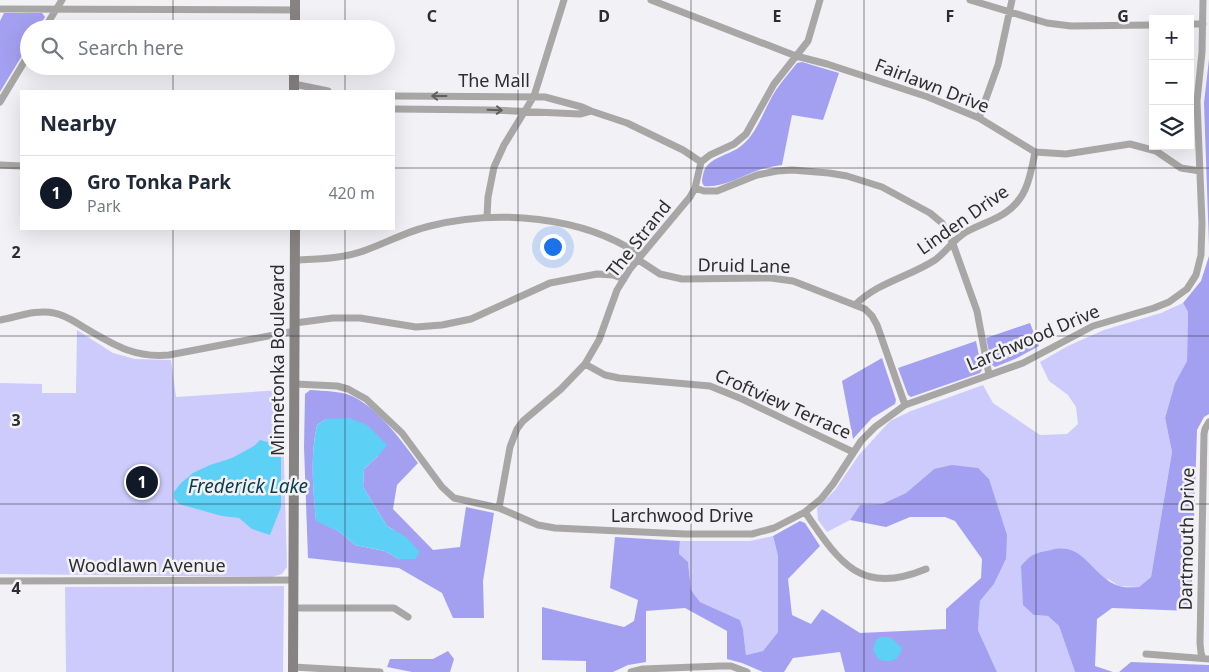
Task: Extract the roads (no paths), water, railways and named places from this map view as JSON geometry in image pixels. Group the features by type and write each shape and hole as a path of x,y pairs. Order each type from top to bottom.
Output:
{"main road":[{"path":"295,5 295,20"},
{"path":"294,75 294,88"},
{"name":"Minnetonka Boulevard","path":"293,670 295,230"}],"street":[{"path":"49,20 62,0"},
{"path":"487,217 488,197 494,167 504,145 534,96 564,0"},
{"name":"Fairlawn Drive","path":"651,0 796,56 902,88 979,118 1035,152 1066,154 1130,144 1156,151 1181,168 1200,171"},
{"path":"701,162 710,155 734,144 746,134 774,84 808,41 820,0"},
{"path":"970,0 1047,23 1071,26 1149,25"},
{"path":"979,118 998,65 1012,0"},
{"path":"1200,171 1197,101 1202,66 1203,0"},
{"path":"0,9 295,5"},
{"path":"1194,24 1203,24"},
{"path":"0,102 20,69"},
{"path":"294,88 317,90"},
{"name":"The Mall","path":"395,96 544,97 582,107 650,132 701,162"},
{"name":"The Mall","path":"395,109 525,111 580,114 591,111"},
{"name":"Linden Drive","path":"856,305 870,292 936,259 965,232 1001,216 1018,202 1028,185 1035,152"},
{"name":"The Strand","path":"499,508 510,447 518,429 523,421 561,389 585,364 599,340 610,307 624,279 639,257 685,204 695,188 701,162"},
{"path":"0,166 20,166"},
{"path":"695,188 704,191 717,190 757,175 792,170 847,176 882,187 930,213 942,222 953,244 977,311 989,375"},
{"name":"Larchwood Drive","path":"295,384 337,386 358,394 384,415 402,433 447,494 460,500 499,508 538,525 555,528 686,534 752,534 762,532 805,512 821,499 834,484 861,441 875,427 905,405 1023,362 1093,326 1169,302 1187,289 1199,266 1201,255 1200,171"},
{"name":"Druid Lane","path":"295,260 349,255 365,251 429,226 487,217 533,219 573,227 631,249 660,274 692,280 771,278 793,280 865,309 877,325 905,405"},
{"path":"0,320 41,312 53,312 64,316 125,350 154,356 169,355 333,318 360,318 416,327 442,325 471,319 550,283 597,274 614,275 624,279"},
{"name":"Croftview Terrace","path":"585,364 606,375 618,378 710,386 742,399 853,452"},
{"name":"Dartmouth Drive","path":"1206,659 1201,653 1200,643 1206,538 1204,434 1206,424 1209,422"},
{"path":"805,512 836,556 844,564 861,574 876,578 895,579 910,576 926,569"},
{"name":"Woodlawn Avenue","path":"0,581 294,580"},
{"path":"293,608 394,608 408,617"},
{"name":"Dartmouth Drive","path":"1146,654 1206,659"},
{"path":"631,672 643,669 721,666 731,666 747,672"},
{"path":"293,670 380,672"}],"water":[{"path":"349,418 367,425 387,445 364,469 363,487 387,526 406,537 420,552 415,559 399,559 385,551 355,545 340,532 316,521 313,461 317,425 326,419"},
{"name":"Frederick Lake","path":"275,438 279,444 281,459 281,507 270,535 252,529 239,518 222,516 179,504 174,498 174,492 193,473 232,458 254,446 260,440 267,442"},
{"path":"880,637 890,637 902,648 896,659 886,661 878,659 873,650 876,640"}],"place":[{"name":"Gro Tonka Park","path":"142,482"}]}
